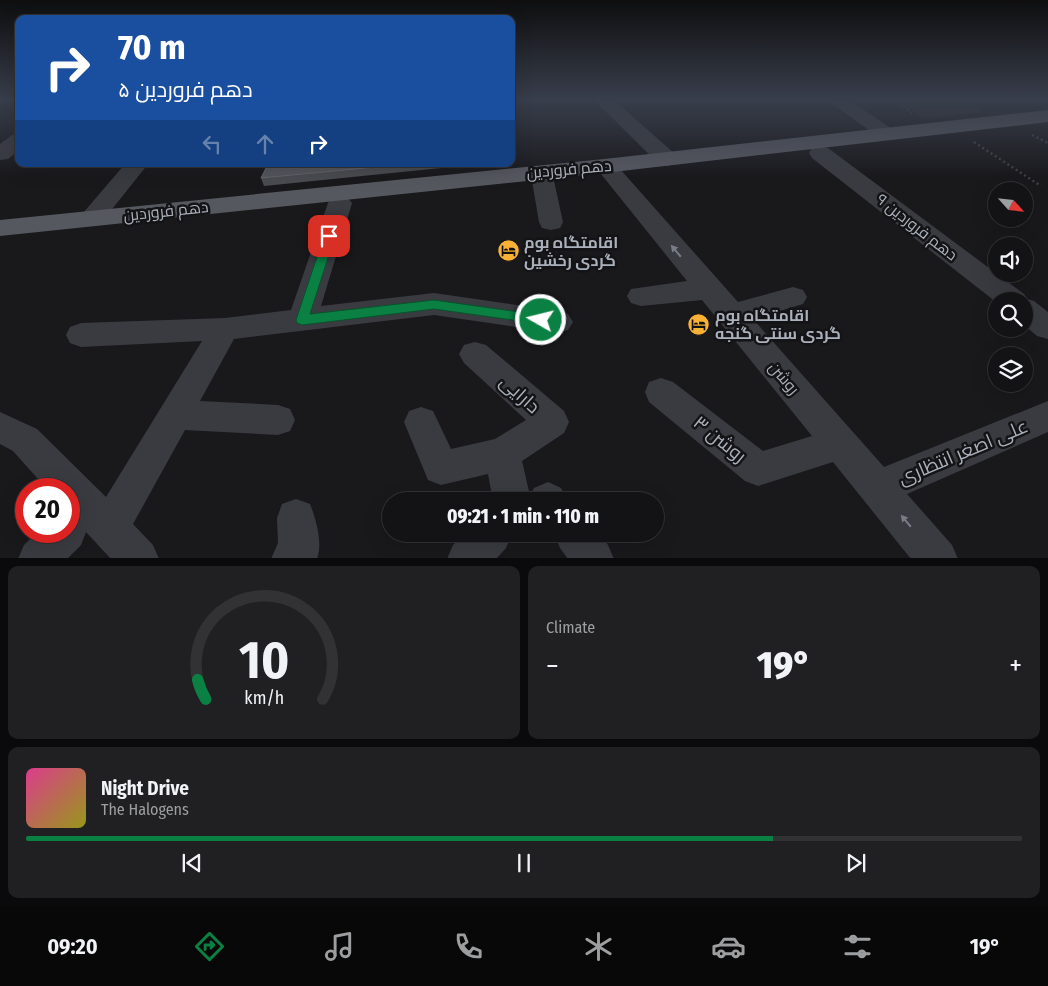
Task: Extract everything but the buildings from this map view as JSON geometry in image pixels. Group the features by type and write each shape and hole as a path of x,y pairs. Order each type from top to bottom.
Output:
{"main road":[{"name":"دهم فروردین","path":"0,228 667,159 958,126"},
{"name":"دهم فروردین","path":"0,241 543,181 1048,130"}],"street":[{"path":"631,126 667,159"},
{"path":"875,126 887,134"},
{"path":"0,154 15,141"},
{"name":"دهم فروردین ۹","path":"820,153 1002,292"},
{"path":"92,218 134,167"},
{"name":"روشن","path":"612,174 878,488 931,557"},
{"path":"543,181 551,222"},
{"path":"302,320 340,203"},
{"path":"641,296 708,289"},
{"path":"730,315 793,297"},
{"path":"81,335 225,329 434,304 558,322"},
{"path":"38,558 103,537 225,329"},
{"name":"دارایی","path":"475,354 552,422 502,454"},
{"name":"روشن ۳","path":"661,392 758,469 840,444"},
{"path":"174,415 278,420"},
{"name":"علی اصغر انتظاری","path":"878,488 1048,416"},
{"path":"421,422 441,468 502,454 510,492"},
{"path":"0,427 25,440 103,537"},
{"path":"291,558 299,552 296,518"},
{"path":"467,558 484,542"},
{"path":"581,542 594,558"}],"path":[{"path":"967,138 1041,186"}],"place":[{"name":"اقامتگاه بوم گردی رخشین","path":"508,251"},
{"name":"اقامتگاه بوم گردی سنتی گنجه","path":"699,324"}],"route":[{"path":"329,236 302,320 434,304 541,320"}]}
